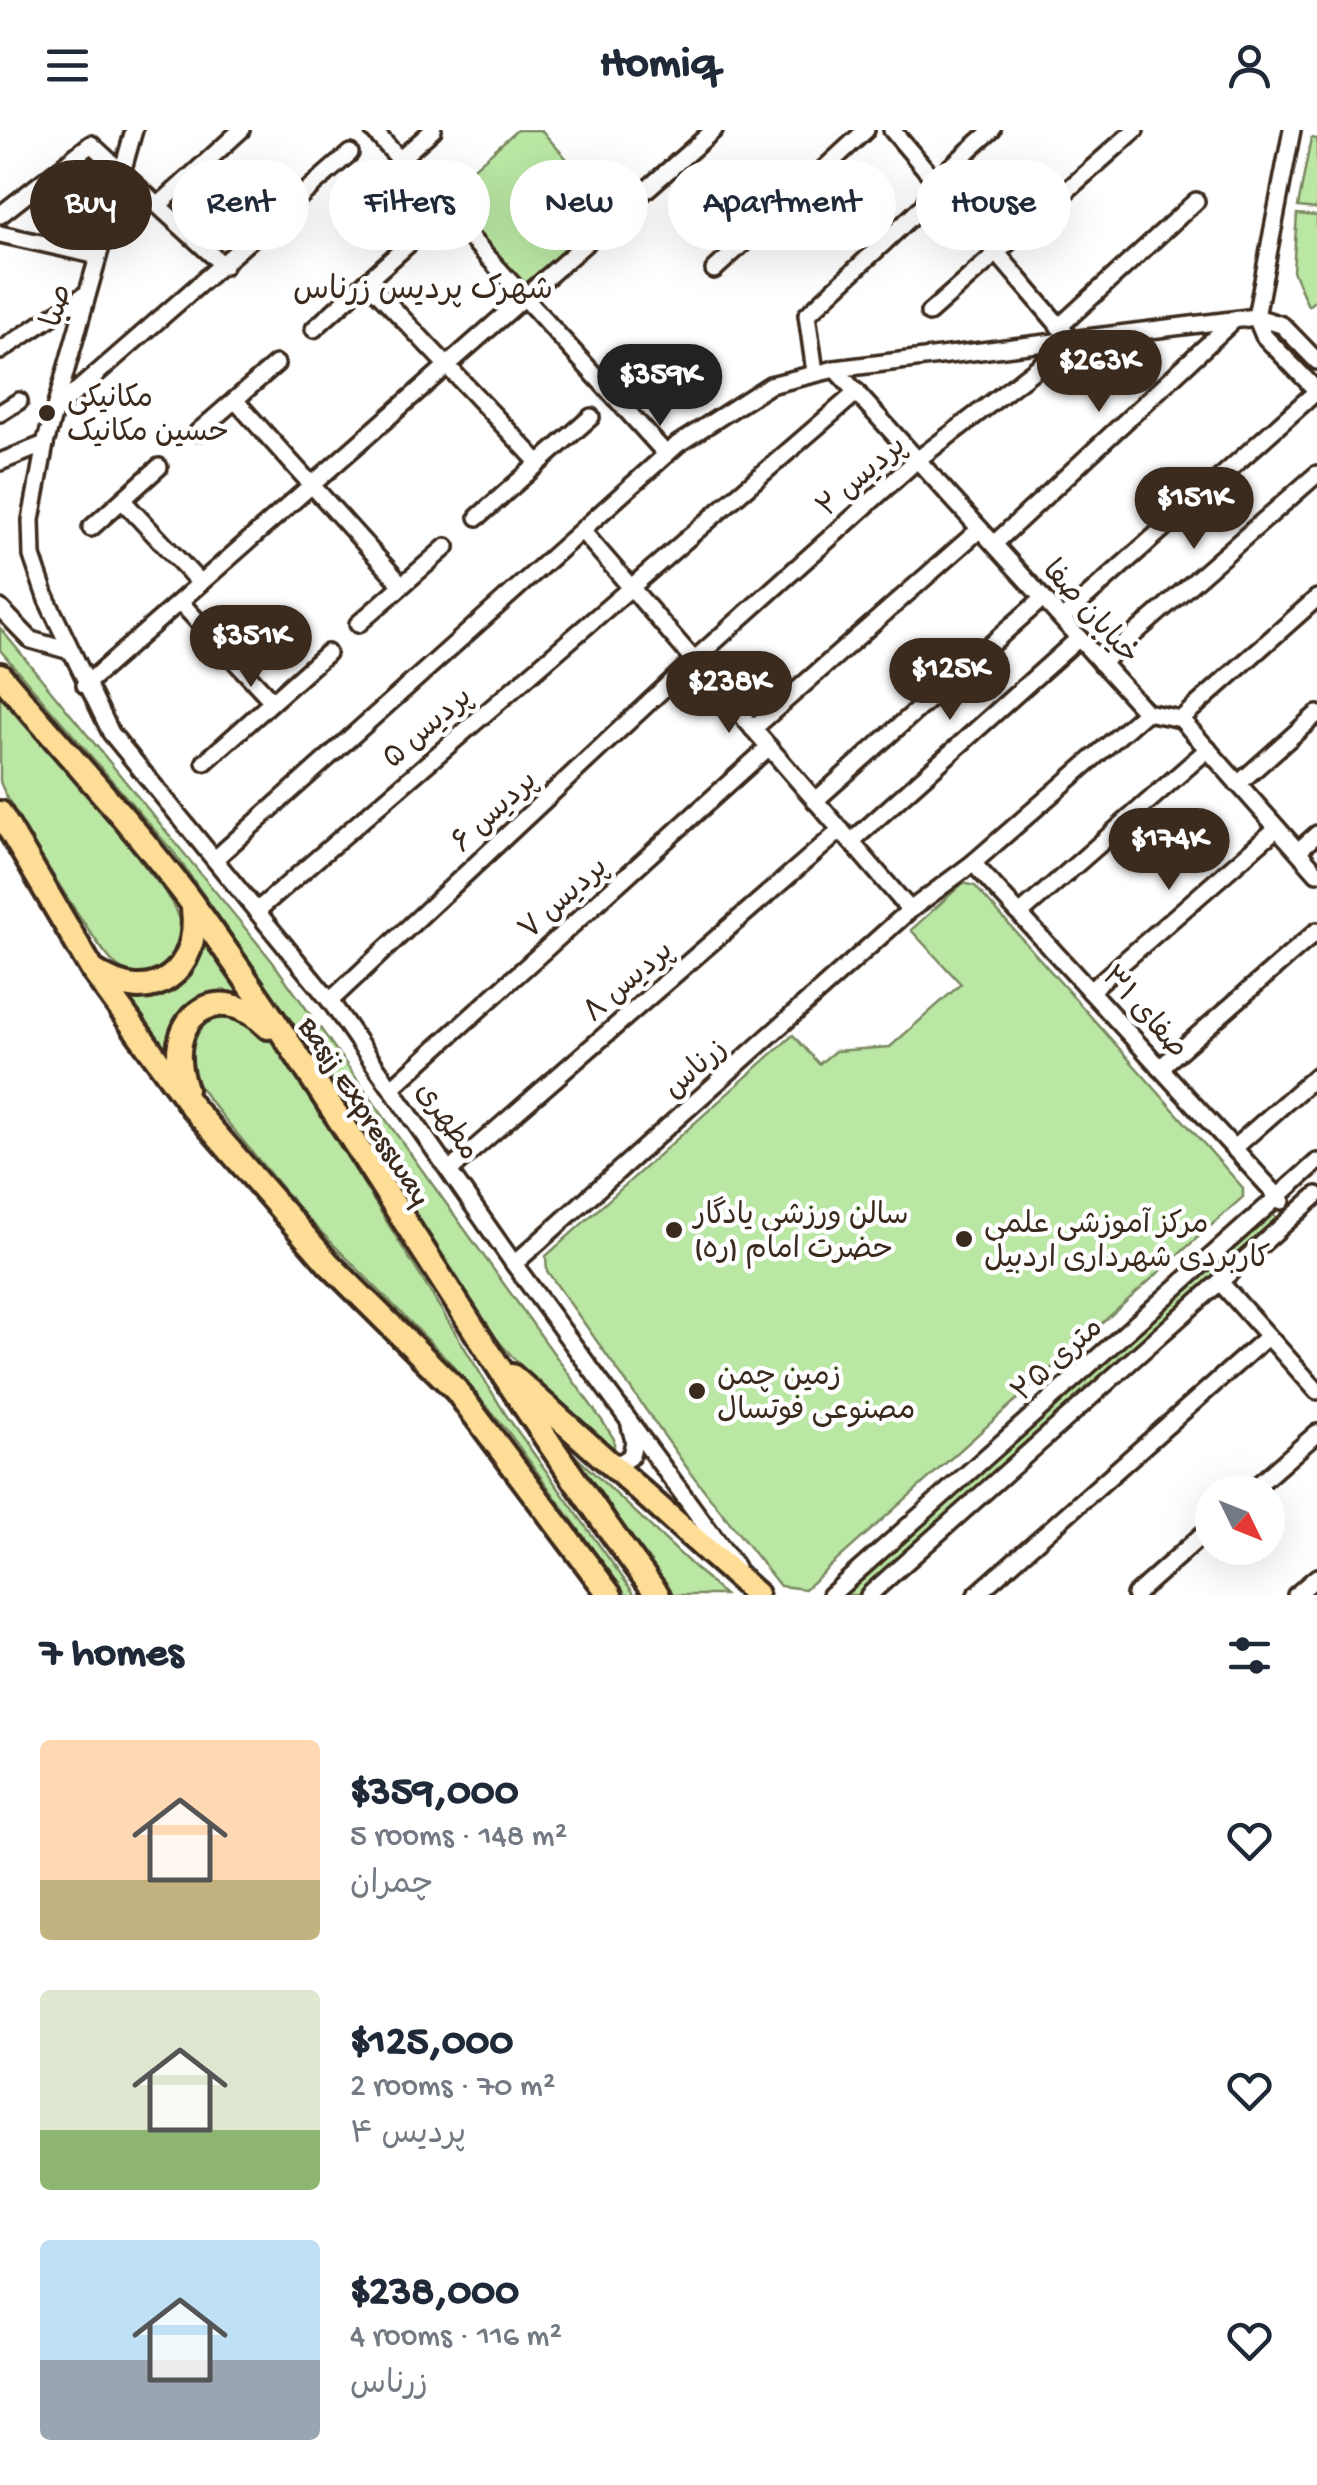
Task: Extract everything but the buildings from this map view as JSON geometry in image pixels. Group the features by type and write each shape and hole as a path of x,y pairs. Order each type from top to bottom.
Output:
{"highway":[{"name":"Basij Expressway","path":"0,675 192,904 292,1050 488,1353 594,1510 658,1595"},
{"path":"0,813 93,970 192,1106 328,1263 456,1390 591,1584 610,1595"},
{"path":"93,970 113,984 136,987 175,973 194,946 192,904"},
{"path":"192,1106 176,1048 185,1026 196,1014 224,1005 242,1008 255,1014 292,1050"},
{"path":"488,1353 756,1594"}],"street":[{"name":"صبا","path":"126,160 134,130"},
{"path":"160,204 241,130"},
{"path":"373,130 399,160 433,130"},
{"path":"86,685 521,296 714,130"},
{"path":"892,130 920,160"},
{"path":"958,160 992,130"},
{"path":"929,313 1136,130"},
{"path":"1062,619 1317,392 1264,336 1256,317 1292,130"},
{"path":"714,270 858,133"},
{"path":"71,160 92,144 110,160"},
{"path":"54,410 350,154"},
{"path":"0,214 30,191"},
{"path":"152,197 224,266"},
{"path":"1059,326 1196,202"},
{"path":"815,372 807,314 916,213"},
{"path":"0,234 98,256"},
{"name":"صبا","path":"32,556 32,520 45,444 100,250"},
{"path":"314,328 401,250"},
{"path":"480,250 666,454"},
{"path":"991,250 1072,341"},
{"path":"367,281 538,462"},
{"path":"0,350 86,294"},
{"path":"216,858 666,454 731,406 770,385 835,369 1256,317 1282,325 1317,361"},
{"path":"994,544 1234,320"},
{"name":"پردیس ۲","path":"694,660 917,460 1072,341"},
{"path":"198,432 276,364"},
{"name":"خیابان صفا","path":"835,369 1146,712"},
{"name":"پردیس ۵","path":"258,909 856,392"},
{"path":"0,413 20,400"},
{"path":"235,400 402,585"},
{"path":"478,517 591,416"},
{"path":"0,462 45,444"},
{"path":"91,528 160,467"},
{"path":"1102,663 1317,474"},
{"path":"123,502 200,583"},
{"path":"753,729 980,528"},
{"path":"583,532 910,910"},
{"path":"358,624 446,547"},
{"name":"مطهری","path":"32,556 70,651 111,733 330,1001 514,1264 756,1594"},
{"path":"816,801 1043,598"},
{"path":"1181,719 1317,598"},
{"path":"180,602 272,701"},
{"path":"0,608 31,640 70,651"},
{"name":"پردیس ۸","path":"450,1170 1079,638"},
{"path":"205,762 327,653"},
{"name":"پردیس ۶","path":"330,1001 694,660"},
{"path":"1146,712 1181,719 1317,873"},
{"name":"زرناس","path":"514,1264 910,910 973,863 1146,712"},
{"path":"1238,784 1317,714"},
{"name":"پردیس ۷","path":"392,1088 769,747"},
{"path":"1020,914 1208,749"},
{"path":"1090,991 1277,828"},
{"path":"1298,851 1317,834"},
{"name":"صفای ۳۱","path":"973,863 1294,1215"},
{"path":"1160,1068 1317,931"},
{"path":"1234,1148 1317,1075"},
{"name":"۲۵ متری","path":"831,1595 1317,1162"},
{"name":"۲۵ متری","path":"870,1595 1294,1215 1314,1203"},
{"path":"1220,1282 1317,1391"},
{"path":"976,1595 1268,1336"},
{"path":"606,1460 626,1461 634,1450 626,1417"},
{"path":"1269,1475 1317,1433"},
{"path":"1135,1595 1195,1541"},
{"path":"1296,1595 1317,1576"}],"green space":[{"path":"517,130 541,130 568,160 510,160 510,250 567,250 525,286 490,249 490,160 483,160"},
{"path":"1311,138 1317,139 1317,209 1298,207"},
{"path":"1297,214 1317,216 1317,299 1308,306 1293,271"},
{"path":"0,628 272,961 603,1422 614,1439 614,1454 533,1379 471,1311 348,1102 175,854 0,650"},
{"path":"0,690 107,816 176,909 182,930 180,943 175,955 156,971 131,973 108,956 18,818 0,781"},
{"name":"مرکز آموزشی علمی کاربردی شهرداری اردبیل","path":"963,883 975,886 1243,1188 1243,1197 805,1589 780,1586 690,1472 547,1271 546,1256 793,1035 819,1064 835,1051 890,1047 961,984 911,930"},
{"path":"201,934 248,998 215,995 169,1055 124,994 142,994"},
{"path":"226,1013 265,1032 297,1076 506,1415 635,1595 626,1595 509,1433 448,1360 305,1216 206,1096 191,1074 189,1041 207,1021"},
{"path":"1272,1213 1278,1220 858,1595 845,1595"},
{"path":"554,1436 724,1595 674,1595"}],"place":[{"name":"مکانیکی حسین مکانیک","path":"47,413"},
{"name":"سالن ورزشی یادگار حضرت امام (ره)","path":"674,1230"},
{"name":"مرکز آموزشی علمی کاربردی شهرداری اردبیل","path":"964,1239"},
{"name":"زمین چمن مصنوعی فوتسال","path":"697,1391"}],"district":[{"name":"شهرک پردیس زرناس","path":"423,287"}]}
